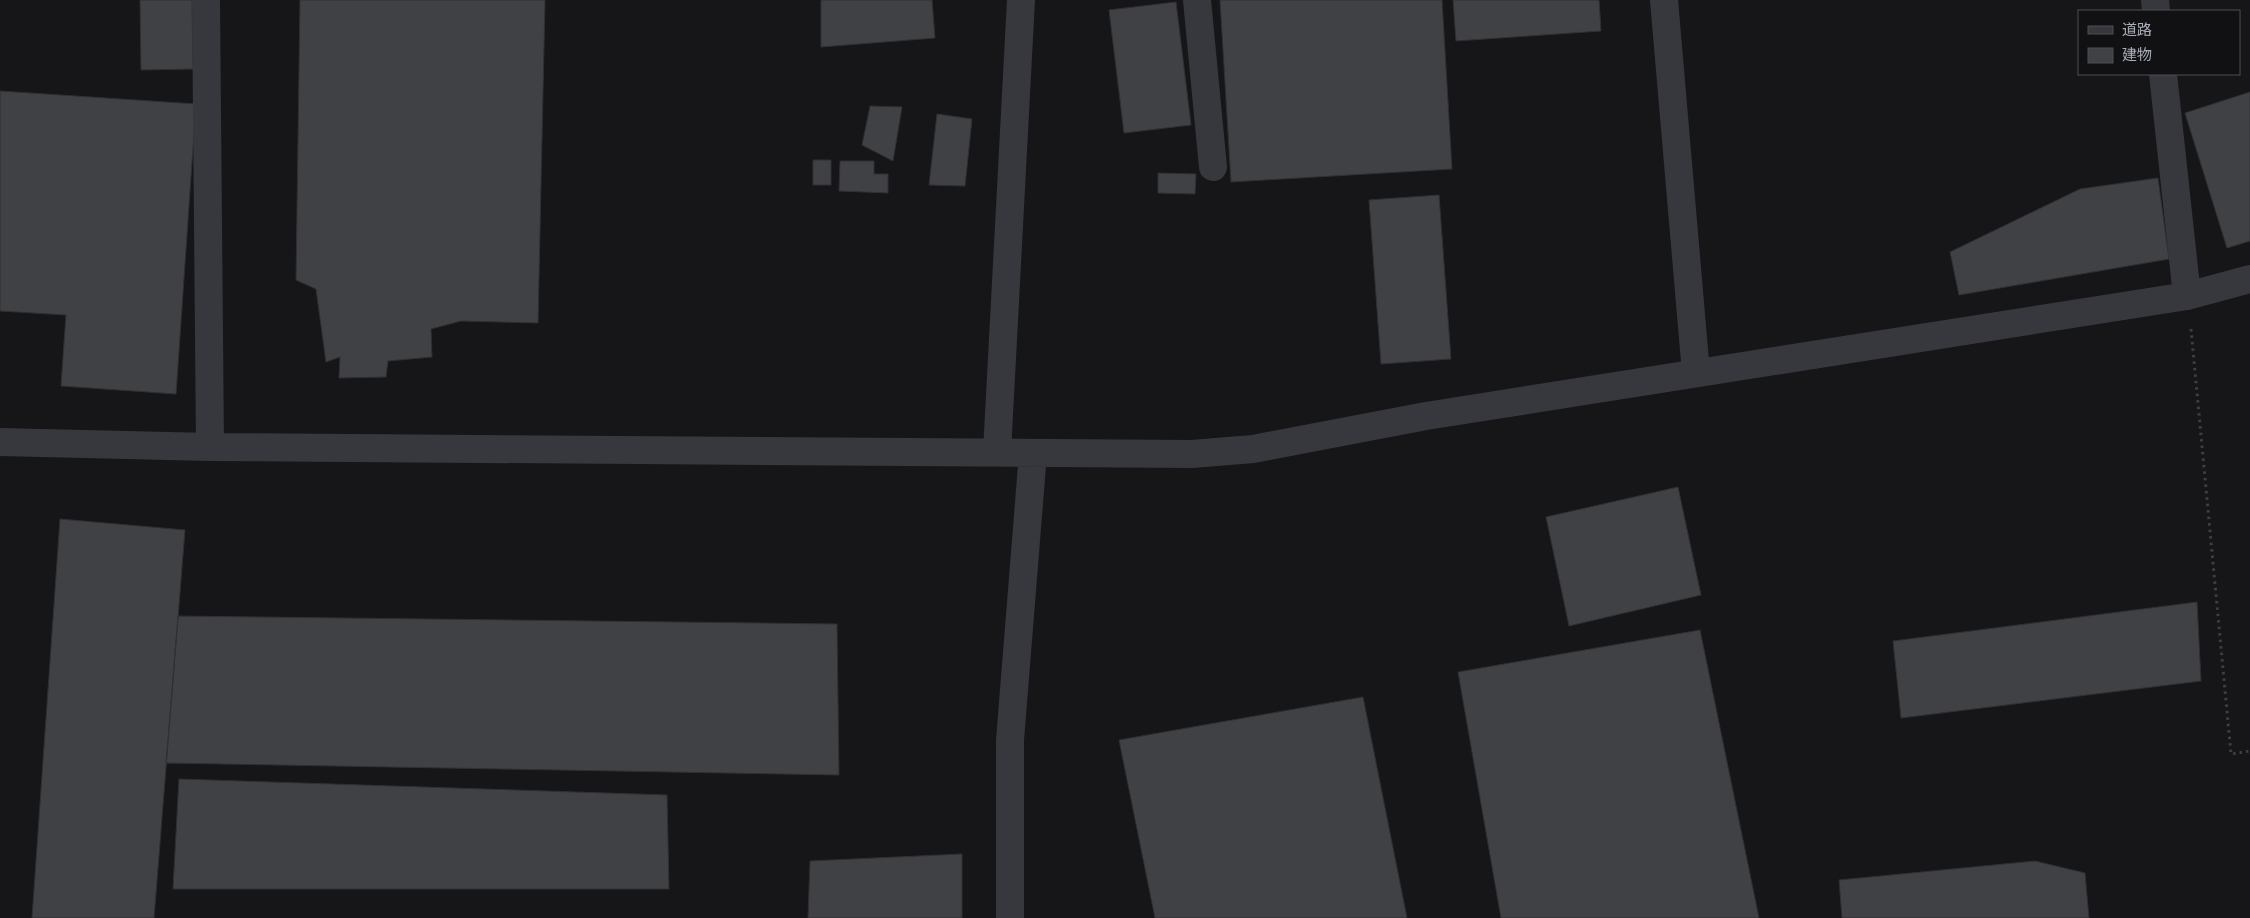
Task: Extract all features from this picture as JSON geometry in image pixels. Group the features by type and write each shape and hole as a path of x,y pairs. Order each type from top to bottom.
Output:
{"street":[{"path":"206,0 210,447"},
{"path":"997,452 1022,0"},
{"path":"1197,0 1213,167"},
{"path":"1664,0 1696,373"},
{"path":"2163,75 2187,296"},
{"path":"0,442 210,447 1192,454 1253,449 1426,416 2187,296 2250,278"},
{"path":"1010,918 1010,740 1032,453"}],"path":[{"path":"2187,296 2231,754 2250,751"}],"building":[{"path":"140,0 192,0 193,69 141,70"},
{"path":"300,0 545,0 538,323 461,321 431,329 432,357 388,361 386,377 339,378 340,357 326,362 316,289 296,280"},
{"path":"821,0 932,0 935,38 821,47"},
{"path":"1220,0 1442,0 1452,169 1231,182"},
{"path":"1453,0 1599,0 1601,31 1456,41"},
{"path":"1176,2 1191,125 1124,133 1109,10"},
{"path":"0,91 196,104 176,394 61,386 66,315 0,311"},
{"path":"2250,92 2250,241 2227,248 2185,113"},
{"path":"870,106 902,107 893,161 862,145"},
{"path":"937,114 972,119 965,186 929,185"},
{"path":"813,160 831,160 831,185 813,185"},
{"path":"840,161 874,161 874,174 888,174 888,193 839,191"},
{"path":"1158,173 1196,174 1195,194 1158,193"},
{"path":"2158,178 2169,259 1959,295 1950,252 2080,189"},
{"path":"1439,195 1451,359 1381,364 1369,200"},
{"path":"1678,487 1701,595 1569,626 1546,517"},
{"path":"60,519 185,530 154,918 32,918"},
{"path":"2197,602 2201,681 1901,718 1893,641"},
{"path":"178,616 837,624 839,775 166,763"},
{"path":"1700,630 1759,918 1501,918 1458,672"},
{"path":"1363,697 1407,918 1155,918 1119,740"},
{"path":"179,779 667,795 669,889 173,889"},
{"path":"962,854 962,918 808,918 810,861"},
{"path":"2035,861 2085,873 2089,918 1842,918 1839,880"}]}
